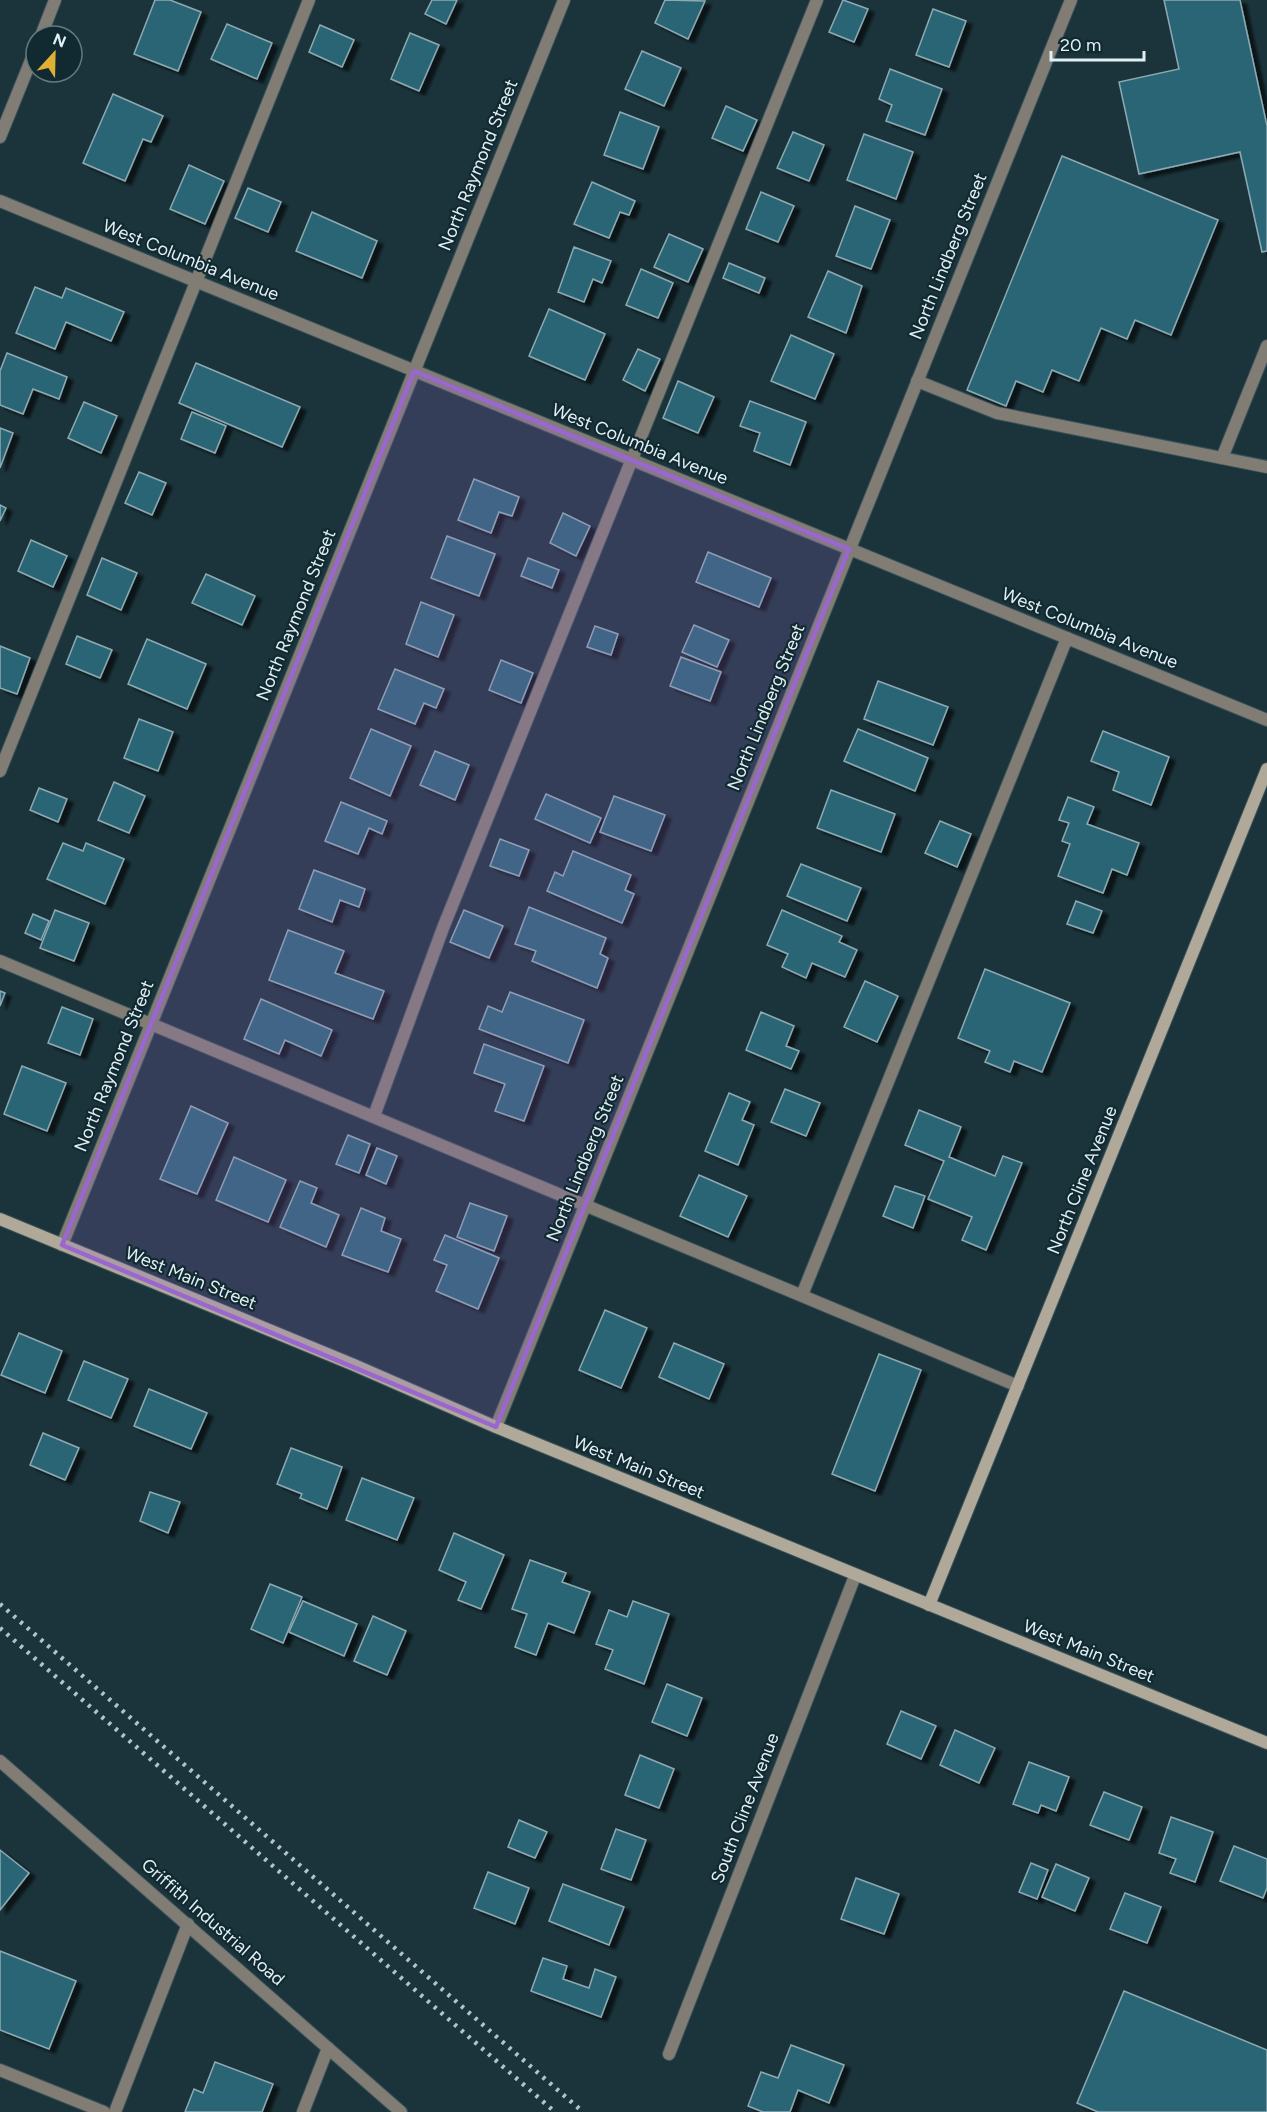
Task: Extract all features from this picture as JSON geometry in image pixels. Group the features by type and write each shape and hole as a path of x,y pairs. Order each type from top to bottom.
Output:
{"street":[{"path":"46,24 55,0"},
{"path":"0,771 309,0"},
{"name":"North Raymond Street","path":"62,1245 564,0"},
{"path":"374,1116 443,928 817,0"},
{"name":"North Lindberg Street","path":"496,1427 1071,0"},
{"path":"0,137 24,78"},
{"name":"West Columbia Avenue","path":"0,201 1267,720"},
{"path":"1222,458 1267,346"},
{"path":"917,381 997,412 1267,467"},
{"path":"802,1295 1067,638"},
{"name":"North Cline Avenue","path":"929,1605 1267,769"},
{"path":"0,961 1018,1386"},
{"name":"West Main Street","path":"0,1219 855,1576 1267,1743"},
{"name":"South Cline Avenue","path":"669,2054 855,1576"},
{"name":"Griffith Industrial Road","path":"0,1761 401,2112"},
{"path":"115,2112 188,1924"},
{"path":"303,2112 328,2048"},
{"path":"0,2070 104,2112"}],"highlighted area":[{"path":"414,371 849,549 496,1427 62,1245"}],"building":[{"path":"155,0 170,0 201,12 178,71 134,54"},
{"path":"432,0 457,0 446,24 425,14"},
{"path":"665,0 705,1 688,39 655,23"},
{"path":"843,0 868,9 854,42 829,32"},
{"path":"1164,0 1240,0 1267,126 1267,251 1262,252 1240,152 1139,174 1119,82 1179,69"},
{"path":"933,9 966,21 949,67 916,55"},
{"path":"227,24 272,43 257,79 211,59"},
{"path":"320,25 354,40 342,67 309,52"},
{"path":"410,33 439,45 419,91 391,79"},
{"path":"642,51 681,68 664,106 625,89"},
{"path":"890,69 942,89 925,135 886,121 892,105 879,99"},
{"path":"113,94 163,116 151,142 143,139 125,181 83,163"},
{"path":"726,106 757,120 743,151 712,138"},
{"path":"620,112 659,127 643,169 604,155"},
{"path":"793,132 824,145 809,181 777,168"},
{"path":"864,134 913,152 896,199 847,180"},
{"path":"1062,156 1218,220 1171,335 1135,320 1127,339 1101,328 1079,381 1052,370 1043,392 1016,381 1006,406 967,390"},
{"path":"189,165 224,181 205,224 170,209"},
{"path":"592,182 635,201 629,215 620,212 609,238 574,224"},
{"path":"248,188 281,202 268,232 235,218"},
{"path":"761,192 794,206 778,242 746,229"},
{"path":"855,206 890,220 871,269 836,256"},
{"path":"312,212 377,241 362,278 296,251"},
{"path":"669,234 703,249 688,282 654,267"},
{"path":"574,247 611,261 602,283 593,279 584,302 558,292"},
{"path":"729,263 765,278 759,293 723,278"},
{"path":"641,269 673,283 658,318 626,305"},
{"path":"828,271 862,286 846,333 808,317"},
{"path":"35,287 62,298 66,288 124,312 111,341 66,322 55,349 16,333"},
{"path":"549,309 605,334 585,380 529,356"},
{"path":"791,335 834,354 815,399 771,381"},
{"path":"638,349 660,359 645,391 623,380"},
{"path":"7,353 67,377 59,399 33,389 23,414 0,405 0,371"},
{"path":"196,363 300,407 282,447 179,403"},
{"path":"678,381 714,397 698,433 663,418"},
{"path":"750,401 806,422 790,465 754,451 760,433 740,426"},
{"path":"84,402 117,416 101,453 68,438"},
{"path":"192,412 226,426 215,453 181,439"},
{"path":"0,428 13,433 0,468"},
{"path":"139,472 166,483 152,515 125,503"},
{"path":"474,479 519,497 512,516 499,512 491,533 458,520"},
{"path":"0,505 6,508 0,521"},
{"path":"563,513 590,526 576,556 550,543"},
{"path":"447,536 495,554 479,596 431,578"},
{"path":"31,540 67,556 53,587 18,571"},
{"path":"708,552 771,578 759,607 696,582"},
{"path":"102,558 137,573 121,610 87,595"},
{"path":"528,558 559,570 552,588 521,576"},
{"path":"206,574 255,596 242,625 192,603"},
{"path":"421,602 454,615 438,657 406,644"},
{"path":"694,625 729,640 717,667 682,652"},
{"path":"595,626 618,634 611,655 587,647"},
{"path":"77,636 112,650 100,678 66,664"},
{"path":"147,639 206,664 187,709 128,684"},
{"path":"0,646 30,658 17,694 0,688"},
{"path":"681,657 721,672 710,701 670,686"},
{"path":"501,660 533,673 521,703 489,690"},
{"path":"395,669 444,689 436,708 424,703 415,724 378,709"},
{"path":"878,681 948,707 933,745 864,719"},
{"path":"139,719 173,732 158,771 124,758"},
{"path":"371,729 411,746 390,796 350,778"},
{"path":"858,729 928,758 915,791 844,761"},
{"path":"1103,731 1169,757 1151,805 1113,790 1119,772 1091,761"},
{"path":"435,751 469,765 455,800 420,785"},
{"path":"114,782 145,796 129,833 98,820"},
{"path":"39,788 67,799 58,822 30,810"},
{"path":"831,790 895,814 881,852 817,828"},
{"path":"546,794 601,818 590,843 535,819"},
{"path":"614,796 665,815 651,851 600,832"},
{"path":"1068,797 1094,807 1087,824 1139,843 1127,875 1112,869 1103,893 1058,876 1070,844 1062,841 1069,823 1059,820"},
{"path":"341,802 387,821 382,834 369,828 358,854 325,841"},
{"path":"940,821 971,834 957,867 925,853"},
{"path":"500,839 529,850 519,876 490,866"},
{"path":"63,843 83,851 86,843 124,859 105,904 47,879"},
{"path":"573,851 631,875 625,890 634,894 622,923 547,891 555,872 563,876"},
{"path":"801,864 861,888 847,921 787,896"},
{"path":"314,870 365,889 359,907 340,900 332,922 299,909"},
{"path":"1076,901 1102,911 1093,933 1067,924"},
{"path":"529,907 606,938 600,954 608,958 597,988 532,961 536,951 515,944"},
{"path":"55,910 89,923 74,961 40,948"},
{"path":"464,910 503,926 489,958 450,942"},
{"path":"782,910 842,936 839,942 857,950 845,977 812,963 806,978 782,967 788,954 767,945"},
{"path":"33,914 49,921 41,940 25,933"},
{"path":"288,930 344,951 335,973 384,991 373,1019 269,980"},
{"path":"985,969 1070,1003 1042,1072 1014,1061 1010,1072 985,1062 990,1051 958,1038"},
{"path":"865,981 898,996 877,1042 844,1027"},
{"path":"0,991 5,993 0,1006"},
{"path":"510,992 584,1020 568,1063 479,1029 488,1006 502,1012"},
{"path":"261,999 332,1030 321,1056 285,1040 279,1054 244,1039"},
{"path":"62,1007 93,1019 80,1055 48,1043"},
{"path":"761,1012 794,1026 786,1046 799,1051 791,1069 746,1050"},
{"path":"484,1044 544,1066 524,1121 495,1111 505,1084 474,1073"},
{"path":"22,1066 66,1083 47,1131 4,1114"},
{"path":"785,1089 820,1103 806,1136 771,1122"},
{"path":"729,1093 750,1102 742,1120 754,1125 738,1165 705,1151"},
{"path":"191,1106 228,1123 197,1194 160,1179"},
{"path":"919,1110 961,1127 949,1157 995,1176 1003,1156 1022,1163 986,1250 962,1240 972,1217 928,1199 944,1161 905,1145"},
{"path":"348,1135 370,1144 359,1173 336,1164"},
{"path":"377,1148 397,1156 386,1184 366,1175"},
{"path":"234,1157 286,1180 268,1222 216,1200"},
{"path":"699,1175 747,1196 728,1237 680,1216"},
{"path":"300,1181 317,1188 311,1203 339,1215 326,1247 280,1227"},
{"path":"895,1186 925,1196 913,1228 883,1216"},
{"path":"470,1203 507,1216 494,1251 457,1237"},
{"path":"361,1208 385,1218 381,1231 401,1239 388,1272 342,1255"},
{"path":"445,1235 499,1258 478,1309 436,1291 447,1265 434,1260"},
{"path":"605,1310 647,1328 621,1388 579,1370"},
{"path":"19,1333 62,1351 45,1393 1,1375"},
{"path":"674,1343 724,1364 709,1399 659,1377"},
{"path":"879,1354 921,1370 875,1491 832,1474"},
{"path":"84,1361 128,1379 111,1418 68,1400"},
{"path":"149,1389 207,1413 191,1449 134,1426"},
{"path":"43,1433 79,1448 65,1480 30,1465"},
{"path":"291,1448 342,1467 327,1509 300,1498 302,1494 277,1484"},
{"path":"362,1478 414,1498 397,1540 346,1520"},
{"path":"150,1492 180,1502 168,1533 140,1521"},
{"path":"454,1533 504,1555 481,1609 458,1600 466,1582 439,1570"},
{"path":"530,1560 566,1573 562,1582 590,1592 574,1633 548,1623 536,1655 515,1647 527,1614 512,1609"},
{"path":"270,1584 302,1597 283,1643 251,1629"},
{"path":"303,1601 357,1624 344,1656 289,1632"},
{"path":"633,1601 669,1614 644,1684 605,1669 613,1650 596,1644 609,1610 627,1617"},
{"path":"373,1616 406,1631 387,1675 354,1661"},
{"path":"667,1684 702,1698 687,1736 652,1722"},
{"path":"901,1711 936,1726 921,1759 887,1744"},
{"path":"955,1730 995,1748 979,1783 940,1765"},
{"path":"640,1755 674,1769 659,1808 625,1795"},
{"path":"1029,1762 1069,1777 1056,1811 1041,1805 1038,1813 1013,1804"},
{"path":"1104,1792 1142,1807 1129,1840 1090,1825"},
{"path":"1171,1817 1213,1832 1195,1882 1170,1873 1176,1859 1159,1853"},
{"path":"519,1820 547,1832 535,1858 508,1847"},
{"path":"616,1829 646,1840 631,1880 601,1869"},
{"path":"1234,1846 1267,1859 1267,1888 1263,1898 1220,1881"},
{"path":"0,1850 29,1873 0,1910"},
{"path":"1031,1863 1048,1870 1037,1899 1019,1892"},
{"path":"1056,1864 1089,1878 1075,1911 1042,1897"},
{"path":"488,1872 529,1888 515,1924 474,1908"},
{"path":"856,1878 899,1894 884,1934 841,1919"},
{"path":"563,1884 624,1907 609,1945 549,1921"},
{"path":"1125,1893 1161,1907 1147,1943 1110,1929"},
{"path":"0,1951 76,1981 49,2049 0,2030"},
{"path":"543,1958 567,1966 563,1979 589,1988 595,1969 616,1977 601,2017 531,1991"},
{"path":"1124,1991 1267,2050 1267,2112 1098,2112 1077,2103"},
{"path":"791,2045 844,2065 829,2103 798,2090 790,2112 763,2112 748,2106 761,2072 778,2078"},
{"path":"215,2062 273,2084 262,2112 185,2112 194,2089 203,2093"}],"railway":[{"path":"0,1604 583,2112"},
{"path":"0,1628 555,2112"}]}
